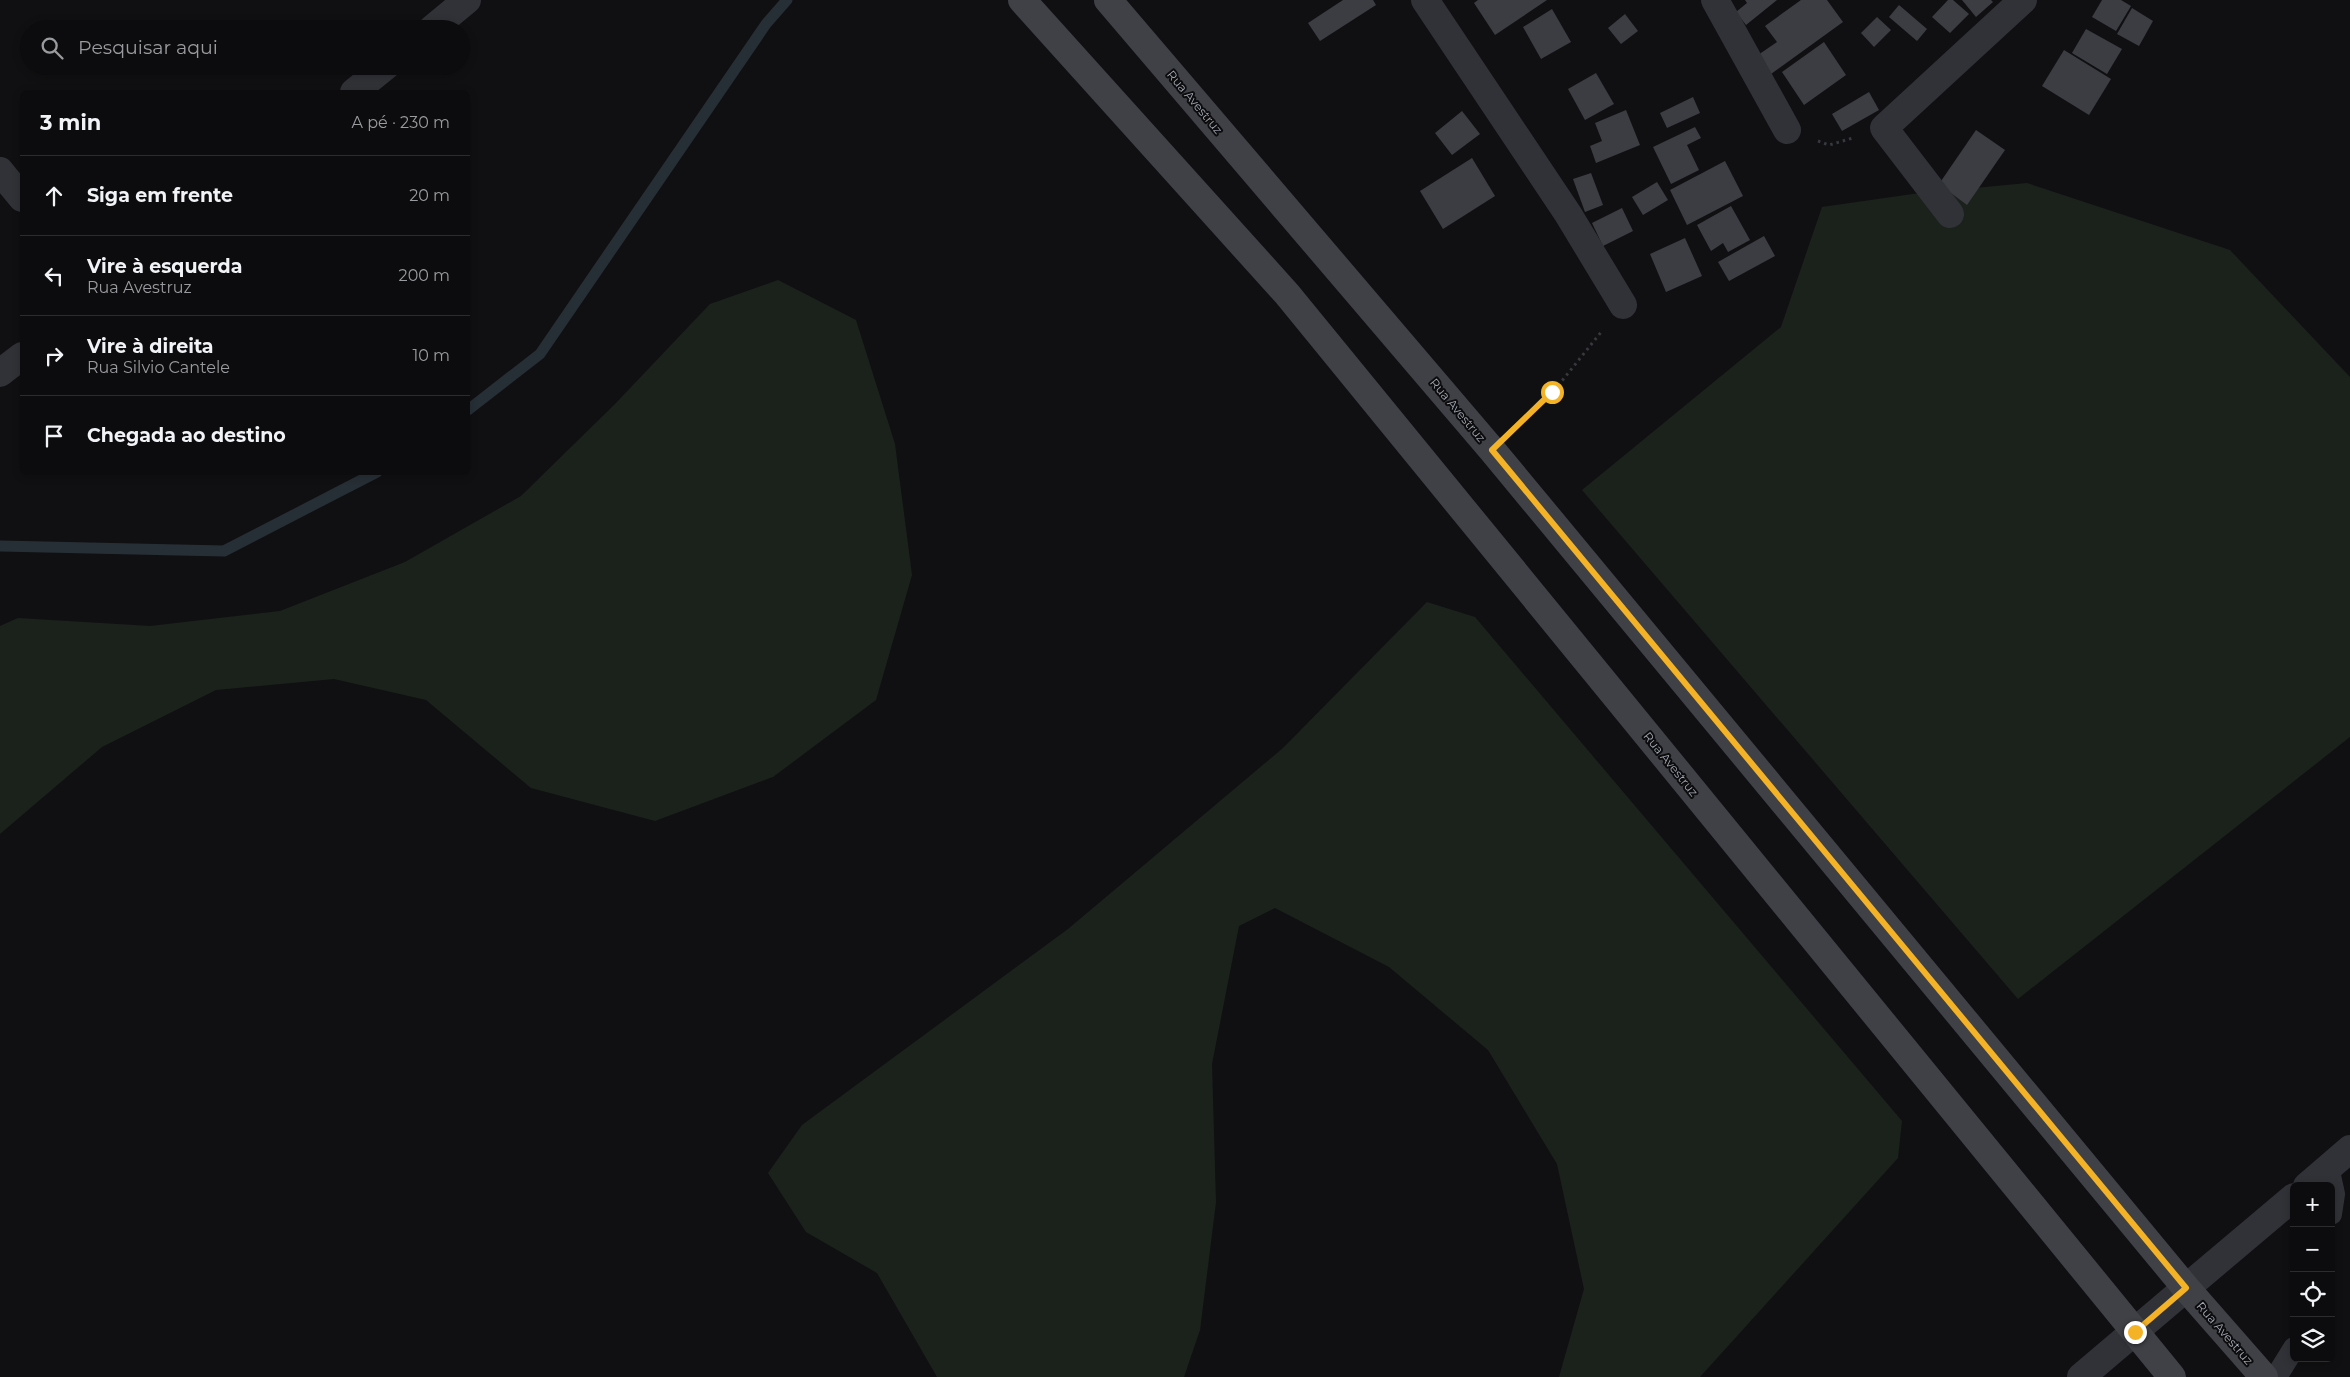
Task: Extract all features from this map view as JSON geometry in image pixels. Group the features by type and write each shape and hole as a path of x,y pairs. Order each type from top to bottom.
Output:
{"main road":[{"name":"Rua Avestruz","path":"1022,0 1288,294 2172,1377"},
{"name":"Rua Avestruz","path":"1108,0 1492,450 2186,1288 2264,1377"}],"street":[{"path":"443,20 467,0"},
{"path":"1425,0 1568,214 1623,305"},
{"path":"1715,0 1787,130"},
{"path":"1950,214 1884,128 2023,0"},
{"path":"356,90 375,75"},
{"path":"0,171 20,196"},
{"path":"0,373 20,358"},
{"path":"2311,1182 2350,1149"},
{"path":"2081,1377 2290,1200"}],"lane":[{"path":"2328,1167 2331,1182"},
{"path":"2276,1377 2290,1354"}],"path":[{"path":"1787,130 1829,145 1884,128"},
{"path":"1492,450 1552,392 1623,305"}],"shaded area":[{"path":"2027,183 2230,250 2350,377 2350,737 2018,999 1582,490 1781,327 1822,207 1913,194"},
{"path":"778,280 856,320 895,444 912,575 876,700 773,777 655,821 531,788 426,700 334,679 216,690 102,747 0,834 0,626 18,618 150,626 280,611 405,562 521,496 614,405 710,304"},
{"path":"1427,602 1475,617 1902,1121 1898,1158 1700,1377 1559,1377 1584,1289 1557,1164 1488,1050 1389,967 1275,908 1239,926 1212,1064 1216,1202 1200,1330 1184,1377 937,1377 877,1273 806,1232 768,1173 802,1125 1068,929 1283,748"}],"building":[{"path":"1343,0 1373,0 1376,5 1320,41 1308,23"},
{"path":"1478,0 1547,0 1495,35 1474,3"},
{"path":"1745,0 1777,0 1746,25 1736,12 1747,3"},
{"path":"1801,0 1827,0 1843,22 1771,74 1758,55 1777,42 1765,26"},
{"path":"1948,0 1953,0 1969,14 1950,33 1932,17"},
{"path":"1962,0 1991,0 1993,2 1976,17"},
{"path":"2102,0 2121,0 2131,6 2116,31 2092,17"},
{"path":"1899,5 1927,29 1917,41 1889,17"},
{"path":"2132,8 2153,21 2139,46 2117,34"},
{"path":"1552,9 1571,42 1541,59 1523,27"},
{"path":"1625,14 1638,31 1621,44 1608,28"},
{"path":"1877,17 1891,30 1874,47 1861,33"},
{"path":"2086,29 2122,49 2107,74 2072,53"},
{"path":"1824,42 1846,75 1804,105 1782,72"},
{"path":"2064,50 2111,79 2089,115 2042,86"},
{"path":"1596,73 1614,104 1585,120 1568,89"},
{"path":"1869,92 1879,110 1842,131 1832,114"},
{"path":"1693,97 1700,113 1667,128 1660,113"},
{"path":"1626,110 1640,145 1596,163 1590,146 1602,141 1595,123"},
{"path":"1462,111 1480,134 1452,155 1435,133"},
{"path":"1695,127 1701,138 1687,145 1699,170 1671,184 1653,147"},
{"path":"1976,130 2005,150 1967,205 1939,184"},
{"path":"1472,158 1495,196 1443,229 1420,191"},
{"path":"1725,161 1743,196 1687,225 1670,190"},
{"path":"1591,173 1603,205 1585,212 1573,179"},
{"path":"1657,182 1668,200 1643,215 1632,197"},
{"path":"1731,206 1750,240 1728,252 1723,243 1711,251 1697,225"},
{"path":"1622,208 1633,231 1603,246 1592,223"},
{"path":"1764,236 1775,256 1729,281 1718,262"},
{"path":"1685,238 1702,276 1666,292 1650,254"}],"waterway":[{"path":"470,408 540,354 766,24 787,0"},
{"path":"0,546 224,551 371,475"}],"route":[{"path":"1552,392 1492,450 2186,1288 2135,1332"}]}
